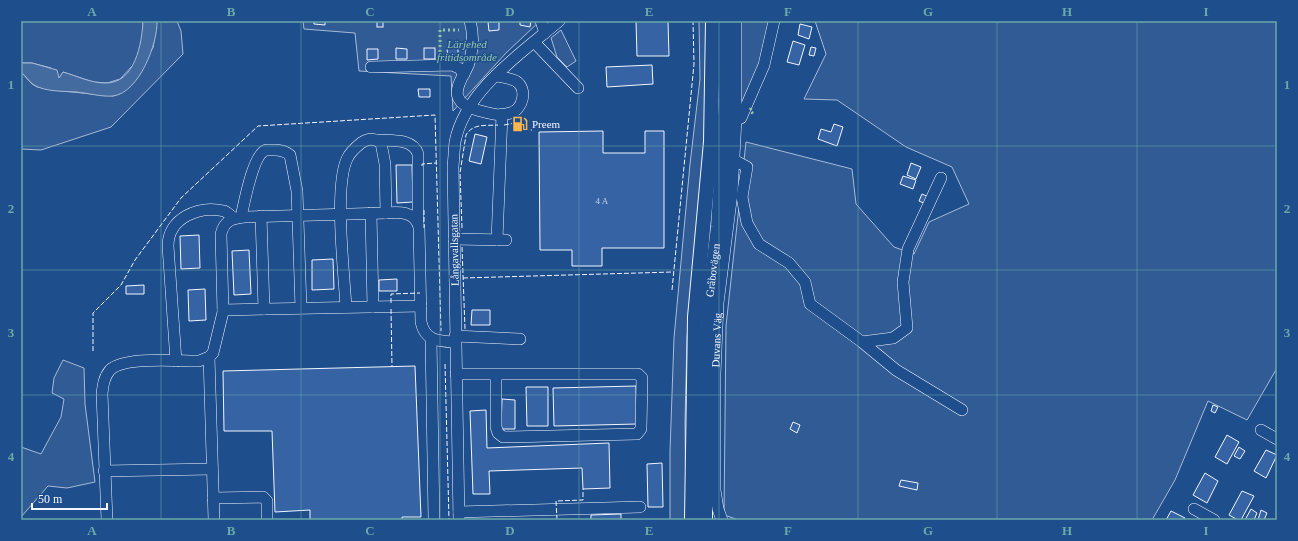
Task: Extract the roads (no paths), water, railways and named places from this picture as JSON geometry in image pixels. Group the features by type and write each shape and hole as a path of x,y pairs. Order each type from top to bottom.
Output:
{"main road":[{"name":"Gråbovägen","path":"692,520 695,317 711,142 713,21"},
{"name":"Gråbovägen","path":"705,520 705,421 708,307 718,227 726,100 724,21"}],"street":[{"path":"470,21 472,30 472,48 457,93 458,98 469,108 490,114 512,113 517,109 523,95 517,82 496,76"},
{"path":"541,21 545,33"},
{"name":"Långavallsgatan","path":"459,516 453,166 455,142 469,108 496,76 559,21"},
{"name":"Duvans Väg","path":"722,520 718,509 715,490 715,358 718,303 732,193 736,119 736,21"},
{"path":"736,119 741,118 764,65 774,21"},
{"path":"534,42 578,88"},
{"path":"371,66 452,65 459,68 464,74"},
{"path":"454,239 501,240 502,114"},
{"path":"346,307 342,180 347,159 350,153 366,140 411,143 416,148 418,154 418,224 422,330 431,339 436,341 455,339 520,339"},
{"path":"376,140 381,143 385,164 386,213"},
{"path":"238,218 254,167 257,160 265,150 284,151 290,155 297,191 299,215 301,308"},
{"path":"734,160 747,167 742,197 747,224 759,244 789,264 805,282 810,304 862,342 896,370 962,410"},
{"path":"862,342 893,338 907,328 903,282 908,249 941,178"},
{"path":"176,361 168,246 169,233 182,219 196,211 224,212 238,218"},
{"path":"371,213 373,306"},
{"path":"107,520 102,394 105,379 108,373 115,366 127,362 199,361 209,357 213,353 223,310 220,234 226,222 238,218 261,216 386,213 408,214 418,224"},
{"path":"261,216 264,309"},
{"path":"223,310 421,306"},
{"path":"431,339 434,520"},
{"path":"209,357 214,520"},
{"path":"456,374 496,374 638,374 642,378 642,429 637,434 532,435 510,438 503,436 498,433 496,427 496,374"},
{"path":"1261,430 1277,439"},
{"path":"104,471 212,469"},
{"path":"213,498 263,497 267,501 267,520"},
{"path":"459,516 527,509 640,507"},
{"path":"1194,510 1214,520"}],"place":[{"name":"Preem","path":"520,124"}],"park label":[{"name":"Lärjehed fritidsområde","path":"467,50"}]}
